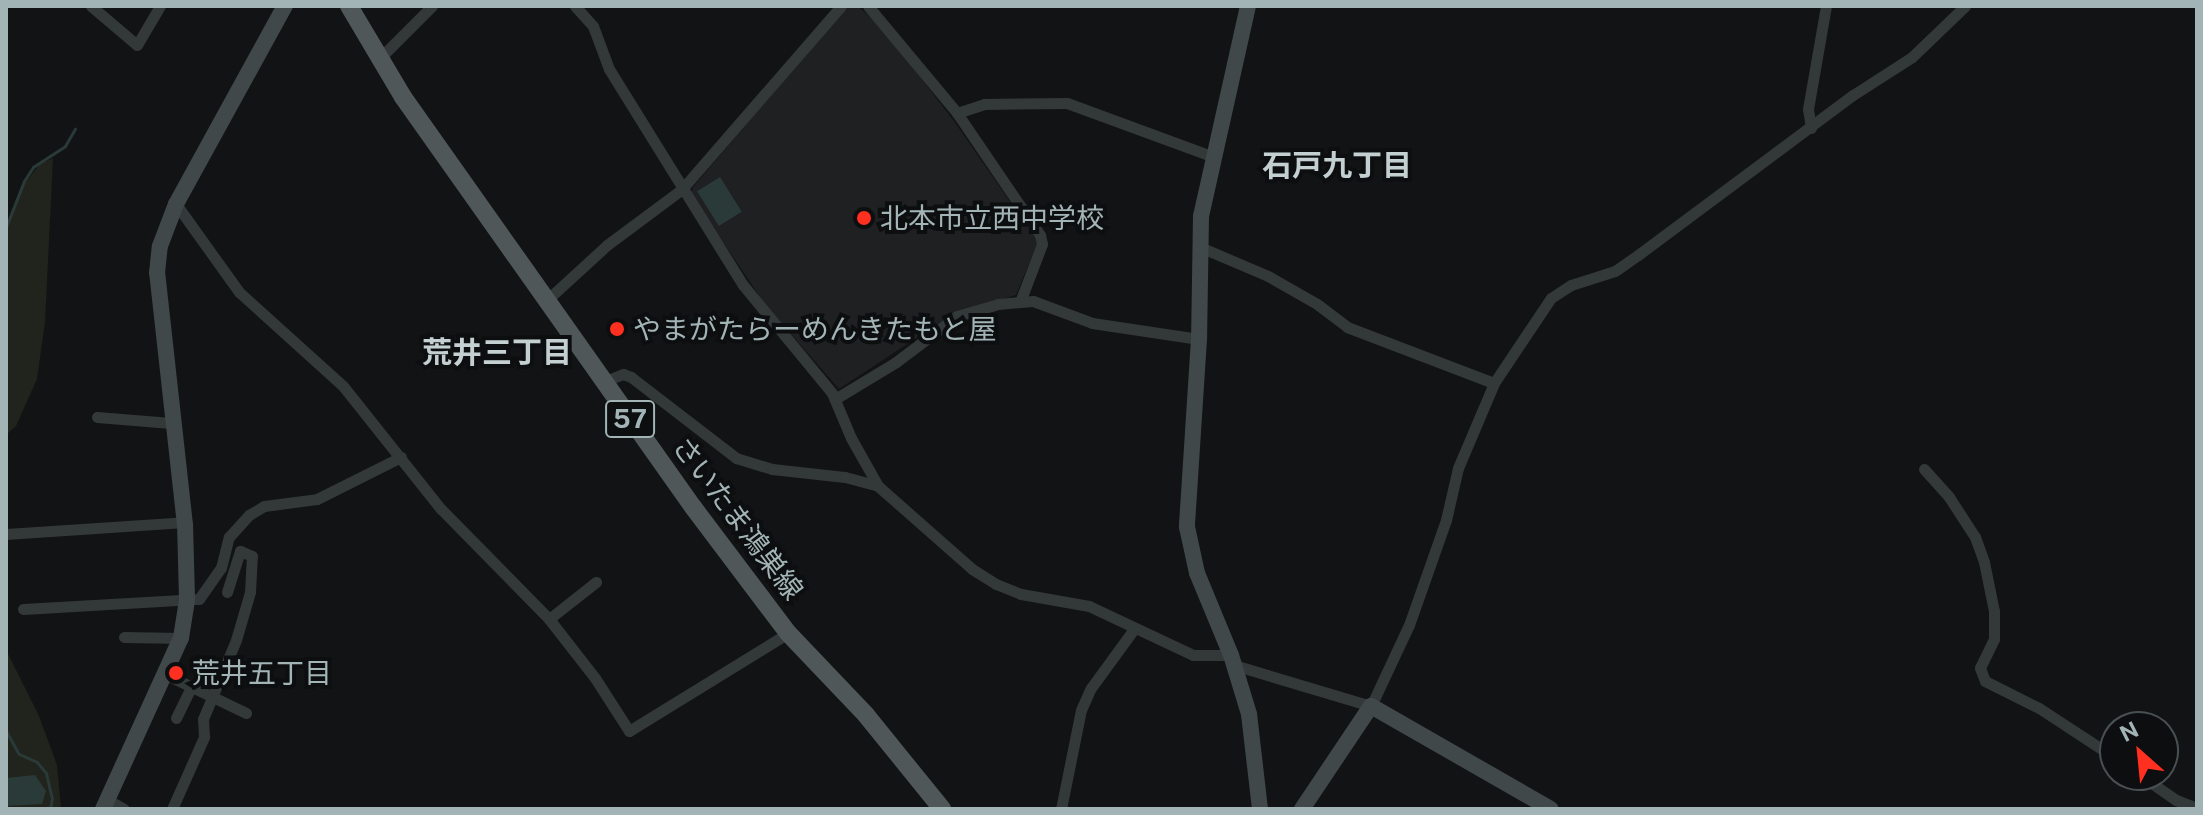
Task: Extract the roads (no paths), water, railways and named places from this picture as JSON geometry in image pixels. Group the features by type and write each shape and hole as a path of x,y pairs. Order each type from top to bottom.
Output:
{"main road":[{"name":"さいたま鴻巣線","path":"349,6 403,97 603,382 788,633 866,715 942,809"}],"street":[{"path":"91,6 137,45 160,6"},
{"path":"124,809 105,804 181,638 187,599 185,522 171,423 157,273 160,246 176,204 285,6"},
{"path":"380,58 432,6"},
{"path":"575,6 593,26 609,69 743,285 835,399 851,438 878,486 972,569 996,584 1021,594 1089,606 1193,655 1233,660 1371,706 1551,809"},
{"path":"547,300 607,245 682,189 841,6"},
{"path":"868,6 957,113 1040,235 1042,244 1020,302"},
{"path":"1248,6 1206,180 1187,527 1197,573 1233,660 1249,714 1260,809"},
{"path":"1811,128 1808,109 1826,6"},
{"path":"1302,809 1371,706 1409,625 1446,520 1458,468 1494,383 1551,298 1571,285 1615,271 1912,57 1963,7"},
{"path":"957,113 984,104 1067,103 1214,157"},
{"path":"176,204 239,292 343,386 441,509 549,619 595,678 629,731 788,633"},
{"path":"1200,247 1268,276 1317,304 1347,327 1494,383"},
{"path":"835,399 896,362 957,316 998,304 1033,301 1092,323 1199,339"},
{"path":"603,382 623,374 631,377 736,458 772,469 845,477 878,486"},
{"path":"97,417 171,423"},
{"path":"23,609 199,599 221,568 229,537 249,515 264,506 317,499 401,457"},
{"path":"1924,469 1949,497 1975,537 1984,562 1994,611 1994,639 1980,668 1985,681 2039,708 2099,747"},
{"path":"6,534 185,522"},
{"path":"172,809 204,737 203,719 210,696 236,640 250,592 252,556 240,551 228,588 250,592"},
{"path":"549,619 596,582"},
{"path":"1061,809 1081,710 1091,688 1134,629"},
{"path":"124,637 181,638"},
{"path":"165,674 246,713"},
{"path":"176,718 191,687"},
{"path":"2163,791 2197,808"}],"waterway":[{"path":"6,227 24,181 33,167 65,146 75,129"},
{"path":"6,731 19,754 37,762 46,773 52,798 50,809"}],"place":[{"name":"北本市立西中学校","path":"864,218"},
{"name":"やまがたらーめんきたもと屋","path":"617,329"},
{"name":"荒井五丁目","path":"176,673"}],"district":[{"name":"石戸九丁目","path":"1337,165"},
{"name":"荒井三丁目","path":"497,352"}]}
